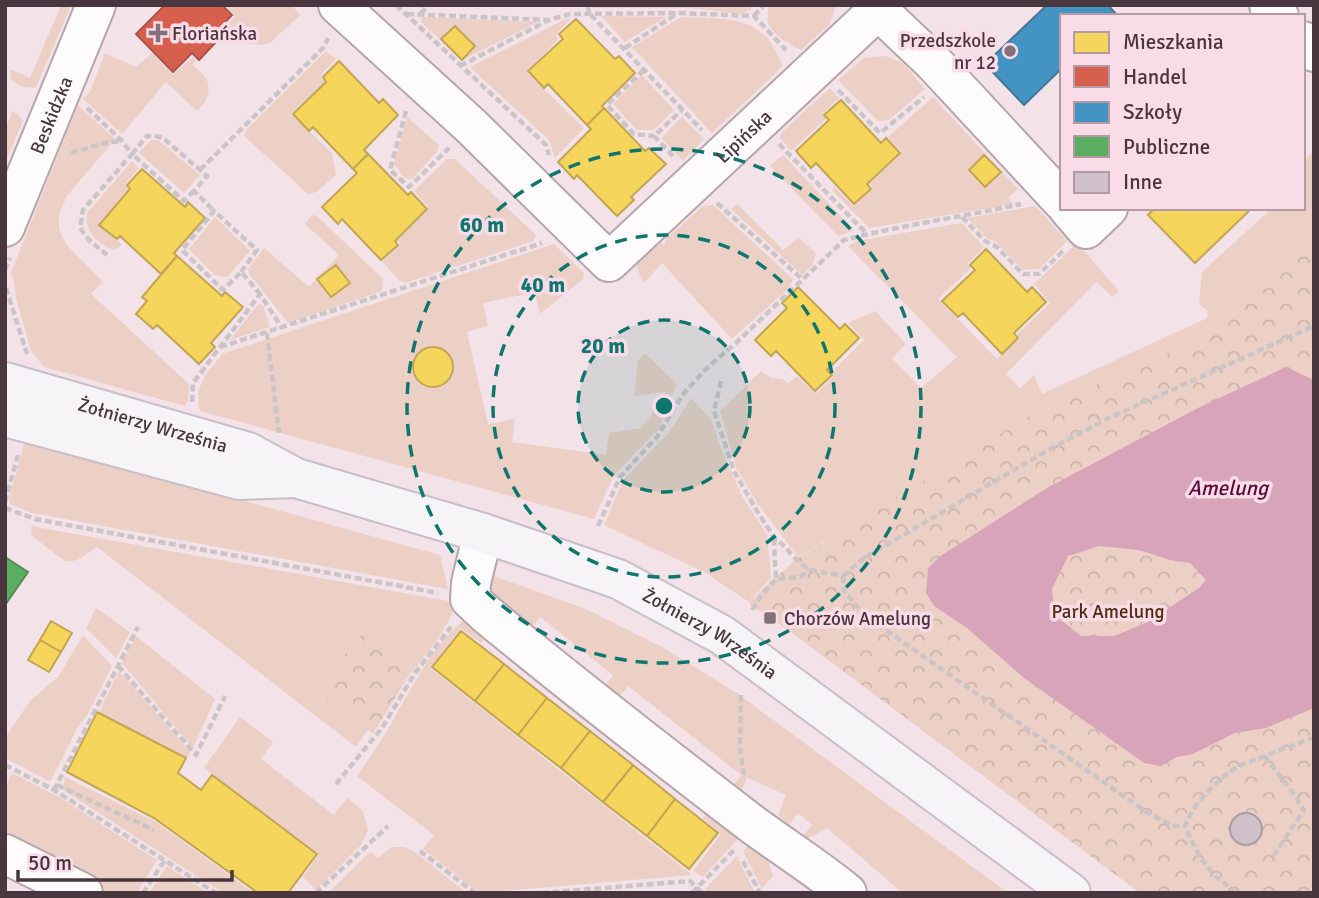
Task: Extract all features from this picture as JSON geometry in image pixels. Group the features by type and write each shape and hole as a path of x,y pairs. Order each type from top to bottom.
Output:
{"main road":[{"name":"Żołnierzy Września","path":"18,374 248,452 296,478 483,533 618,579 722,635 1072,893"},
{"name":"Żołnierzy Września","path":"12,433 239,480 296,478"}],"street":[{"name":"Beskidzka","path":"5,227 96,5"},
{"name":"Lipińska","path":"332,19 471,126 610,262 876,8 934,63 1060,198"},
{"path":"483,533 463,609 486,614 741,827 820,870 847,893"},
{"path":"5,854 83,893"}],"path":[{"path":"396,5 546,145 550,158"},
{"path":"421,15 428,5"},
{"path":"587,5 590,14 705,132"},
{"path":"707,5 708,14"},
{"path":"754,16 764,5"},
{"path":"460,66 549,20 570,14 679,13 754,16 792,57"},
{"path":"625,48 679,13"},
{"path":"406,14 549,20"},
{"path":"200,170 324,47 330,36 332,19"},
{"path":"644,70 607,105 634,134 654,136 676,160"},
{"path":"830,82 880,133 932,90"},
{"path":"416,114 408,106 390,170 409,187 450,148 442,139"},
{"path":"654,136 682,110"},
{"path":"95,115 132,154 184,201 207,176 163,138 147,136 132,154 83,210 80,228 89,240 107,255"},
{"path":"772,136 866,234"},
{"path":"63,154 121,141"},
{"path":"194,191 257,250 242,272 223,290 182,250 214,211"},
{"path":"715,201 802,279"},
{"path":"598,526 620,477 657,437 682,394 844,240 1023,204"},
{"path":"961,217 985,241 997,247 1023,274 1039,274 1079,218"},
{"path":"220,347 548,240"},
{"path":"242,272 282,328"},
{"path":"5,282 18,374"},
{"path":"191,412 193,383 260,294"},
{"path":"843,576 864,558 1050,449 1109,418 1314,326"},
{"path":"268,332 279,436"},
{"path":"721,381 714,411 734,471 775,540 810,570 843,576"},
{"path":"5,502 12,433"},
{"path":"5,508 35,519 463,609 415,673 382,728 336,784"},
{"path":"752,610 776,579 775,540"},
{"path":"776,579 800,577 810,570"},
{"path":"843,576 844,591 874,622 1148,813 1171,825 1185,827"},
{"path":"55,787 138,626"},
{"path":"117,666 196,755 225,696"},
{"path":"741,695 740,748 745,774 741,827 760,893"},
{"path":"1185,827 1194,808 1220,780 1238,766 1314,737"},
{"path":"1264,756 1304,810 1272,858"},
{"path":"5,765 154,830"},
{"path":"55,787 216,893"},
{"path":"316,893 388,826"},
{"path":"695,890 741,827"},
{"path":"1185,827 1200,858 1213,874 1236,893"},
{"path":"420,851 475,893"},
{"path":"144,893 165,860"},
{"path":"542,893 690,881 695,890 702,893"}],"green space":[{"path":"61,5 71,5 36,88 22,87 11,80 10,69 30,78"},
{"path":"225,5 292,5 300,15 270,43 243,43 227,25 235,17"},
{"path":"592,5 748,5 752,9 742,14 691,8 593,8"},
{"path":"771,5 836,6 829,25 801,50 783,40 769,25 768,8"},
{"path":"601,16 666,17 625,42"},
{"path":"422,17 538,22 464,59 476,46 454,25 440,40 421,22"},
{"path":"681,17 723,19 753,27 769,40 783,66 712,133 632,47"},
{"path":"566,19 571,19 556,34 558,40 526,72 584,128 555,158 549,140 470,67"},
{"path":"326,51 336,59 320,76 325,82 291,114 332,153 336,175 316,192 308,194 244,136 247,129"},
{"path":"105,53 136,67 152,53 173,75 193,57 196,61 192,64 205,76 208,83 206,100 197,111 166,82 122,134 83,99 90,92"},
{"path":"886,56 903,63 925,89 889,120 878,121 838,80 864,58"},
{"path":"642,75 674,110 654,130 637,130 613,104"},
{"path":"830,88 839,98 822,115 826,119 791,151 780,138 782,132"},
{"path":"933,97 1018,189 1008,198 1014,204 869,228 832,190 834,187 854,206 873,188 869,183 902,152 888,137"},
{"path":"78,105 115,139 67,196 59,214 59,229 66,244 103,282 91,294 189,384 185,406 44,367 31,351 16,298 13,276 10,275"},
{"path":"12,111 23,121 5,163 5,132"},
{"path":"407,117 439,145 437,152 412,179 405,178 394,164"},
{"path":"682,117 704,139 683,161 661,138"},
{"path":"151,140 158,140 200,175 184,193 139,153"},
{"path":"1314,151 1314,319 834,555 824,541 798,557 758,504 736,467 720,411 761,371 771,378 789,383 797,376 816,394 834,375 832,372 864,340 848,323 875,311 906,344 892,358 921,388 957,357 848,246 857,241 962,223 984,247 967,264 971,268 938,299 997,359 1020,338 1017,334 1050,303 1034,284 1077,243 1119,291 1113,297 1096,282 1006,374 1020,388 1034,375 1042,394 1207,318 1208,311 1199,304 1202,272 1270,210 1305,210 1305,158"},
{"path":"783,155 854,230 838,236 770,166"},
{"path":"447,159 455,159 536,235 534,241 405,283 382,261 400,244 397,241 429,208 414,191"},
{"path":"132,161 139,168 125,184 130,189 99,223 122,245 114,250 93,236 88,226 87,213"},
{"path":"737,204 783,250 799,238 816,253 812,266 802,275 731,209"},
{"path":"713,205 793,279 789,288 732,339 662,263 644,283 637,268 640,253 655,237 664,245 667,238 703,206"},
{"path":"1035,206 1067,241 1039,269 1023,270 995,241 988,239 967,218"},
{"path":"312,215 317,216 383,279 382,291 288,323 248,269 264,248 309,287 339,255 305,224"},
{"path":"215,217 250,251 227,277 215,275 189,249"},
{"name":"Park Amelung","path":"1314,235 1314,893 1140,893 749,602 796,559 1037,411 1225,328 1263,279"},
{"path":"554,244 584,273 583,279 540,314 535,292 483,303 488,326 467,332 488,424 515,419 512,442 606,455 609,433 641,428 666,392 634,396 638,360 645,353 677,384 659,429 614,475 594,519 200,411 200,387 222,354"},
{"path":"259,303 264,307 270,327 230,340"},
{"path":"691,398 711,419 743,498 767,534 771,578 749,602 704,572 604,525 623,480 670,431"},
{"path":"25,440 440,555 448,589 32,513 10,504 9,499"},
{"path":"31,526 448,601 453,605 453,610 441,634 410,674 361,636 317,692 368,730 356,747 97,547 77,560 66,562 32,536"},
{"path":"491,575 586,609 664,648 738,694 1008,893 903,893 827,828 805,840 802,837 812,825 798,813 789,825 778,815 786,795 747,778 738,798 728,792 741,775 628,686 614,703 601,691 613,675 540,617 533,626 500,599 494,607 485,581"},
{"path":"96,608 130,632 116,658 86,628"},
{"path":"469,616 489,632 481,643 461,628 430,668 692,875 479,893 423,849 434,835 357,776 430,658"},
{"path":"83,635 112,666 49,781 5,758 5,738 30,701 58,677"},
{"path":"361,635 410,674 373,734 316,691"},
{"path":"136,636 215,699 193,748 122,663"},
{"path":"119,671 190,752 187,758 99,712"},
{"path":"240,717 273,742 261,759 334,815 347,798 363,811 368,830 361,845 316,890 303,877 319,854 204,768"},
{"path":"12,773 59,797 157,860 137,893 95,893 5,847 5,788"},
{"path":"65,777 156,822 254,893 223,893 63,790"},
{"path":"711,807 736,826 738,839 703,877 693,871 721,834 703,818"},
{"path":"753,841 766,855 773,876 762,889 743,851"},
{"path":"392,847 405,847 416,853 467,893 328,893 370,852 378,858"},
{"path":"737,856 755,893 709,893 705,889"},
{"path":"167,866 208,893 149,893"}],"water":[{"name":"Amelung","path":"1286,367 1314,380 1314,708 1266,728 1235,733 1161,766 1144,763 1024,678 967,628 934,606 926,593 928,568 942,555 1047,488 1198,408","holes":["1099,546 1139,550 1190,563 1206,580 1199,588 1146,623 1114,636 1081,636 1055,615 1052,589 1068,556"]}],"building: Mieszkania":[{"path":"576,19 615,59 619,56 635,73 587,125 548,84 544,88 528,71 563,39 559,34"},
{"path":"455,26 475,46 462,60 441,39"},
{"path":"339,61 379,103 383,99 398,115 364,150 368,154 353,169 313,127 309,131 293,114 326,82 323,77"},
{"path":"841,100 881,143 886,138 900,153 867,184 871,189 854,204 816,163 811,168 796,151 829,120 824,115"},
{"path":"604,108 645,151 649,148 666,164 631,197 634,200 617,216 577,175 574,179 558,162 591,129 587,125"},
{"path":"368,154 408,195 411,192 427,209 395,241 398,245 381,260 342,219 338,224 322,207 357,173 353,169"},
{"path":"984,155 1001,172 985,187 969,170"},
{"path":"142,169 185,207 188,202 205,218 174,253 177,256 161,274 120,236 117,239 99,225 130,189 127,185"},
{"path":"1153,210 1250,210 1195,263 1148,215"},
{"path":"986,249 1027,292 1032,287 1046,302 1014,333 1018,338 1002,354 963,313 958,317 942,301 975,270 970,265"},
{"path":"177,256 222,296 225,292 243,307 211,343 215,347 199,364 157,325 153,329 136,314 147,301 142,297"},
{"path":"336,265 350,283 331,297 317,279"},
{"path":"798,287 840,329 845,324 859,338 827,370 832,375 815,391 776,351 771,356 755,340 787,308 782,303"},
{"path":"433,347 447,353 453,367 447,381 433,387 419,381 413,367 419,353"},
{"path":"51,621 72,633 61,652 40,640"},
{"path":"461,631 504,664 475,701 432,667"},
{"path":"40,640 61,652 49,672 28,660"},
{"path":"504,664 547,698 518,735 475,701"},
{"path":"547,698 590,731 561,768 518,735"},
{"path":"97,712 186,758 178,773 201,790 212,775 317,854 288,893 258,893 154,818 67,772"},
{"path":"590,731 633,765 603,802 561,768"},
{"path":"633,765 675,799 647,836 603,802"},
{"path":"675,799 718,833 689,869 647,836"}],"building: Handel":[{"path":"165,5 222,5 232,15 211,37 216,42 199,60 192,53 173,72 136,34"}],"building: Szkoły":[{"path":"1047,5 1108,5 1116,14 1060,14 1060,70 1024,105 985,64"}],"building: Publiczne":[{"path":"5,557 28,572 5,605"}],"building: Inne":[{"path":"1246,813 1257,818 1262,829 1257,840 1246,845 1235,840 1230,829 1235,818"}],"place":[{"name":"Floriańska","path":"158,33"},
{"name":"Przedszkole nr 12","path":"1010,51"},
{"name":"Chorzów Amelung","path":"770,618"}]}
